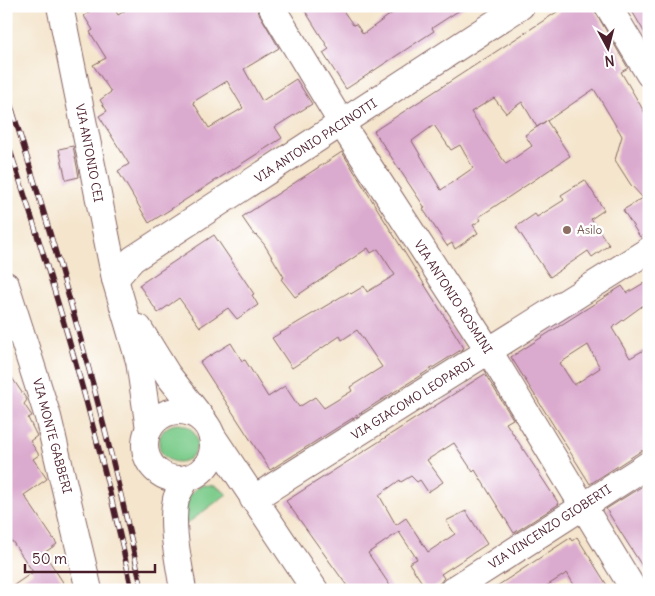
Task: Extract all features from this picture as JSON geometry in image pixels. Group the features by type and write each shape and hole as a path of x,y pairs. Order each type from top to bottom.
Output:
{"street":[{"name":"VIA ANTONIO CEI","path":"60,6 118,290 139,362 149,429"},
{"name":"VIA ANTONIO ROSMINI","path":"271,6 342,124 489,351 634,590"},
{"name":"VIA ANTONIO PACINOTTI","path":"118,290 134,259 521,6"},
{"path":"608,6 649,74"},
{"name":"VIA GIACOMO LEOPARDI","path":"253,499 649,250"},
{"name":"VIA MONTE GABBERI","path":"6,285 13,332 56,444 89,590"},
{"name":"VIA ANTONIO CEI","path":"118,290 168,375 208,429 315,590"},
{"path":"176,547 175,506 177,496 212,454 208,429 190,413 181,411 162,416 149,429 145,450 154,468 176,547 183,590"},
{"name":"VIA VINCENZO GIOBERTI","path":"453,590 649,464"},
{"path":"154,468 169,478 194,475 221,478 253,499"}],"green space":[{"path":"178,424 191,430 197,443 191,456 178,462 165,456 159,443 165,430"},
{"path":"203,485 216,486 227,494 185,525 185,501 191,493"}],"building":[{"path":"87,6 113,6 118,15 132,6 255,6 279,48 244,69 262,101 296,79 312,104 275,127 282,138 149,223 118,171 129,164 99,116 107,111 100,100 111,92 93,65 106,58 90,32 93,30 84,16 90,12","holes":["227,81 243,108 209,128 193,102"]},
{"path":"302,6 340,6 353,25 356,24 363,34 406,6 466,6 432,28 434,31 346,89 323,53 329,49"},
{"path":"566,6 592,6 628,68 621,72 649,120 649,232 640,237 623,210 643,198 631,185 615,160 622,136 594,89 547,121 570,156 479,217 481,220 473,225 478,233 455,249 452,243 447,246 423,209 425,208 374,131","holes":["494,98 506,113 522,102 537,127 525,135 532,146 506,164 471,112","434,125 451,150 460,145 473,168 441,190 412,141"]},
{"path":"629,6 644,6 649,14 649,40"},
{"path":"73,146 79,177 66,180 59,149"},
{"path":"342,152 464,348 270,470 200,362 231,343 242,361 245,360 268,397 285,386 299,407 315,397 324,408 352,391 350,387 382,367 357,330 342,340 340,336 292,368 272,338 349,292 351,294 364,286 367,292 395,275 378,249 371,253 368,248 295,297 281,279 284,277 264,244 255,236 242,217"},
{"path":"585,180 604,210 591,219 609,245 592,257 588,251 550,277 516,227 535,214 537,217 564,200 561,195"},
{"path":"214,235 254,294 252,295 258,305 237,319 228,308 200,327 179,298 158,313 139,285"},
{"path":"649,280 649,301 612,328 630,358 649,347 649,449 641,451 590,484 511,357 622,286 627,293","holes":["588,345 600,368 574,385 560,363"]},
{"path":"6,369 27,400 24,404 32,416 28,418 37,436 30,441 39,455 33,459 47,479 24,495 57,544 44,553 68,590 7,590 33,572 12,541 6,544"},
{"path":"485,374 513,419 506,423 559,504 514,533 475,470 473,472 454,443 427,460 443,482 428,492 420,480 417,482 411,476 401,482 400,480 379,495 396,525 406,518 428,552 455,534 446,521 466,511 487,544 441,574 444,578 439,584 427,590 409,563 417,559 399,532 368,553 393,590 350,590 286,501"},
{"path":"649,482 649,577 606,509"},
{"path":"577,537 610,590 577,590 567,573 540,590 491,590 570,538 572,541"}],"railway":[{"path":"6,90 80,338 113,463 142,590"},
{"path":"6,138 42,250 91,419 132,590"}],"place":[{"name":"Asilo","path":"567,230"}]}
